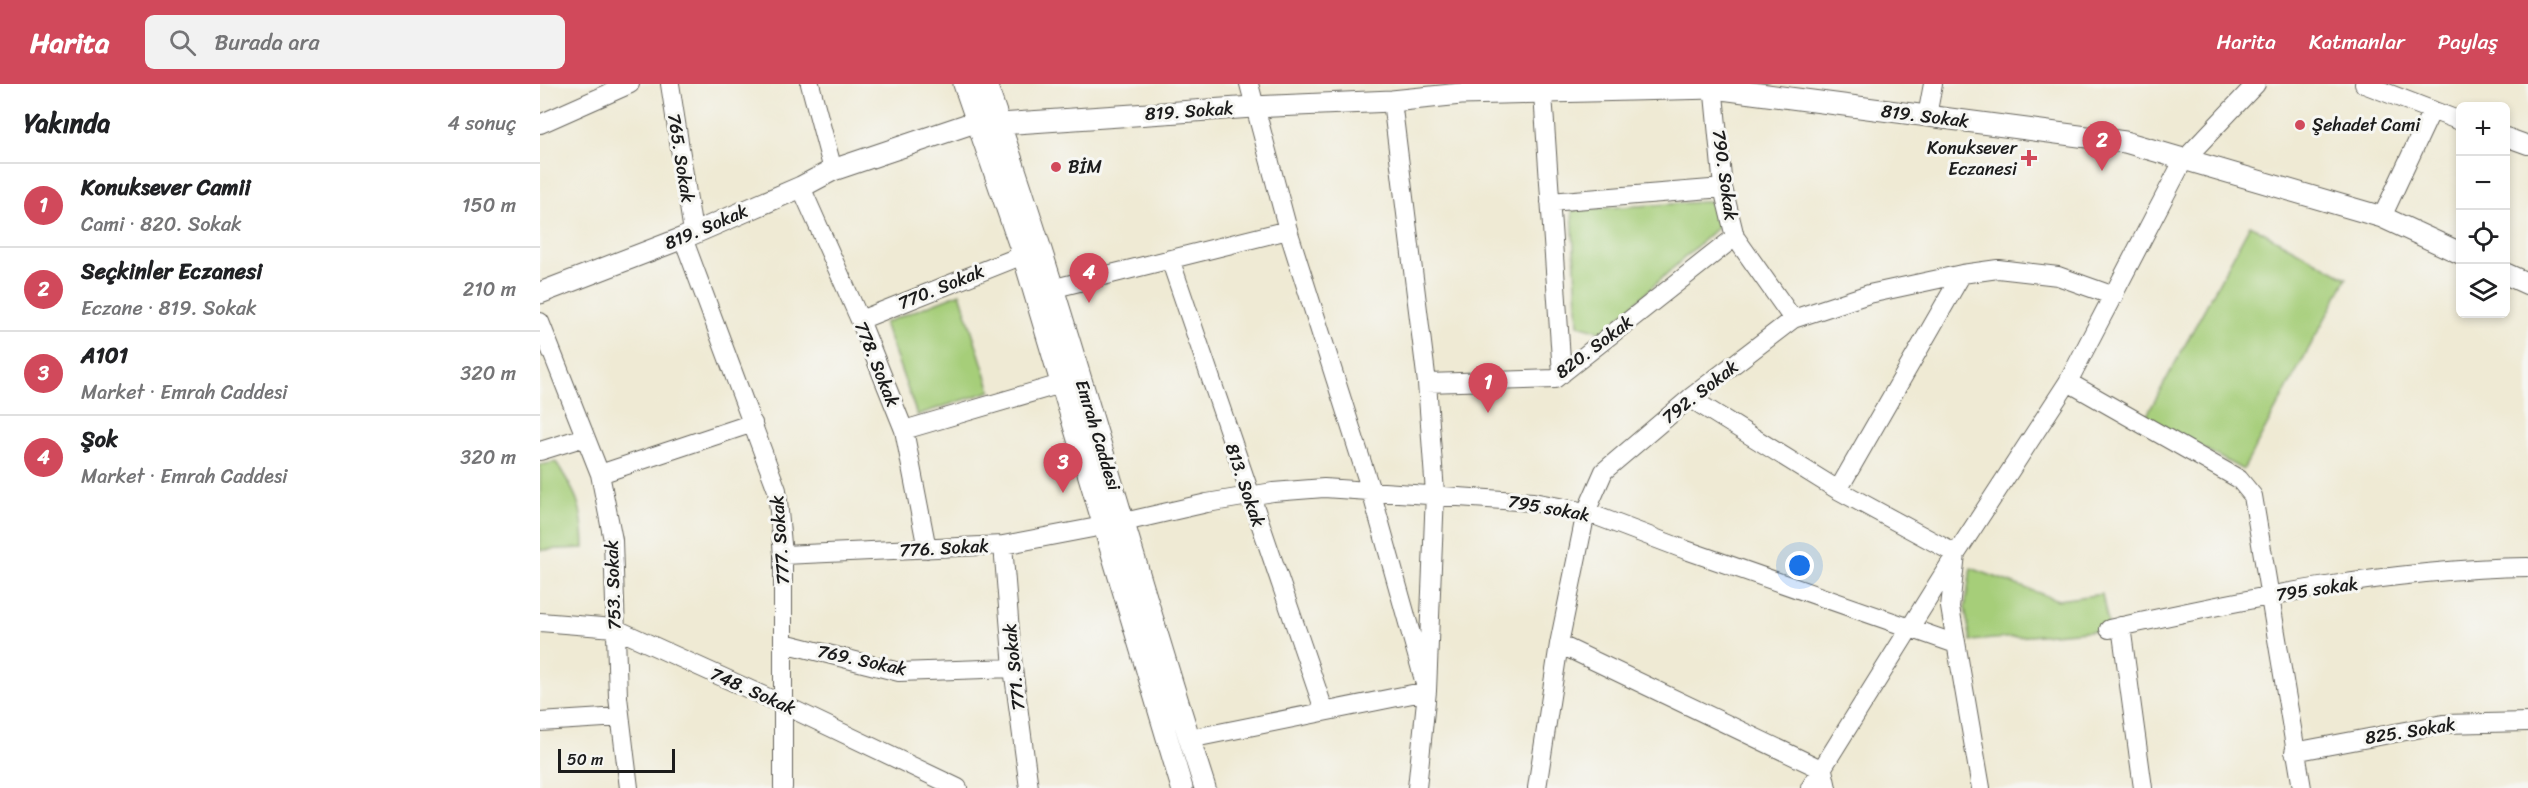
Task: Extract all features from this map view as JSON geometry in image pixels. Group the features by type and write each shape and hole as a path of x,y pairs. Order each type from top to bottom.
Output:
{"street":[{"path":"540,124 630,84"},
{"name":"765. Sokak","path":"670,84 688,235"},
{"path":"810,84 832,170"},
{"name":"Emrah Caddesi","path":"964,84 975,122 1023,255 1182,788"},
{"name":"Emrah Caddesi","path":"986,84 1055,288 1205,788"},
{"path":"1249,84 1253,107 1288,230 1371,491 1427,691"},
{"path":"1927,116 1933,84"},
{"path":"1810,788 1825,779 1910,626 2068,382 2183,160 2251,85"},
{"path":"2369,85 2456,119"},
{"name":"819. Sokak","path":"540,292 688,235 801,187 832,170 975,122 1000,124 1253,107 1392,101 1461,89 1543,94 1713,86 2125,142 2382,217 2456,251"},
{"name":"790. Sokak","path":"1713,86 1724,188 1735,237 1793,319"},
{"path":"1543,94 1562,374"},
{"path":"1392,101 1427,383 1435,494 1427,691 1417,788"},
{"path":"2382,217 2432,110"},
{"path":"2510,139 2528,145"},
{"name":"778. Sokak","path":"801,187 860,320 904,430 927,549"},
{"path":"1550,202 1724,188"},
{"path":"1055,288 1288,230"},
{"name":"777. Sokak","path":"688,235 777,490 783,555 783,788"},
{"name":"820. Sokak","path":"1427,383 1555,379 1735,237"},
{"name":"770. Sokak","path":"860,320 1023,255"},
{"name":"813. Sokak","path":"1170,259 1249,496 1324,710"},
{"name":"792. Sokak","path":"1537,788 1559,644 1586,512 1604,471 1690,398 1793,319 1869,294 1962,273 1998,269 2058,276 2114,296"},
{"path":"1838,490 1962,273"},
{"path":"2510,276 2528,284"},
{"name":"753. Sokak","path":"540,322 600,474 614,540 614,628 620,717 629,788"},
{"path":"2068,382 2239,479 2253,496 2294,752 2302,788"},
{"path":"904,430 1061,384"},
{"path":"1690,398 1838,490 1956,554"},
{"path":"600,474 753,423"},
{"path":"540,451 585,437"},
{"name":"795 sokak","path":"1124,522 1249,496 1324,488 1533,502 1586,512 1686,550 1910,626 1956,644"},
{"name":"776. Sokak","path":"783,555 1003,545 1103,526"},
{"name":"771. Sokak","path":"1003,545 1012,668 1029,788"},
{"path":"1956,554 1950,607 1981,788"},
{"name":"795 sokak","path":"2143,788 2115,627 2270,595 2472,567 2528,567"},
{"name":"748. Sokak","path":"540,622 614,628 784,705 958,788"},
{"name":"769. Sokak","path":"784,643 899,672 1012,668"},
{"path":"1559,644 1825,779"},
{"path":"1189,739 1427,691"},
{"path":"540,722 620,717"},
{"name":"825. Sokak","path":"2294,752 2443,724 2528,722"}],"green space":[{"path":"1718,201 1720,225 1603,332 1578,325 1572,210"},
{"path":"2250,225 2347,278 2243,470 2146,417"},
{"path":"960,293 991,391 917,415 884,323"},
{"path":"556,462 578,502 584,548 540,550 540,465"},
{"path":"1971,568 2058,600 2102,594 2109,629 1971,641 1965,608"}],"place":[{"name":"Şehadet Cami","path":"2300,125"},
{"name":"Konuksever Eczanesi","path":"2029,158"},
{"name":"BİM","path":"1056,167"},
{"name":"Seçkinler Eczanesi","path":"2102,171"},
{"name":"Şok","path":"1089,303"},
{"name":"Konuksever Camii","path":"1488,413"},
{"name":"A101","path":"1063,493"}]}
